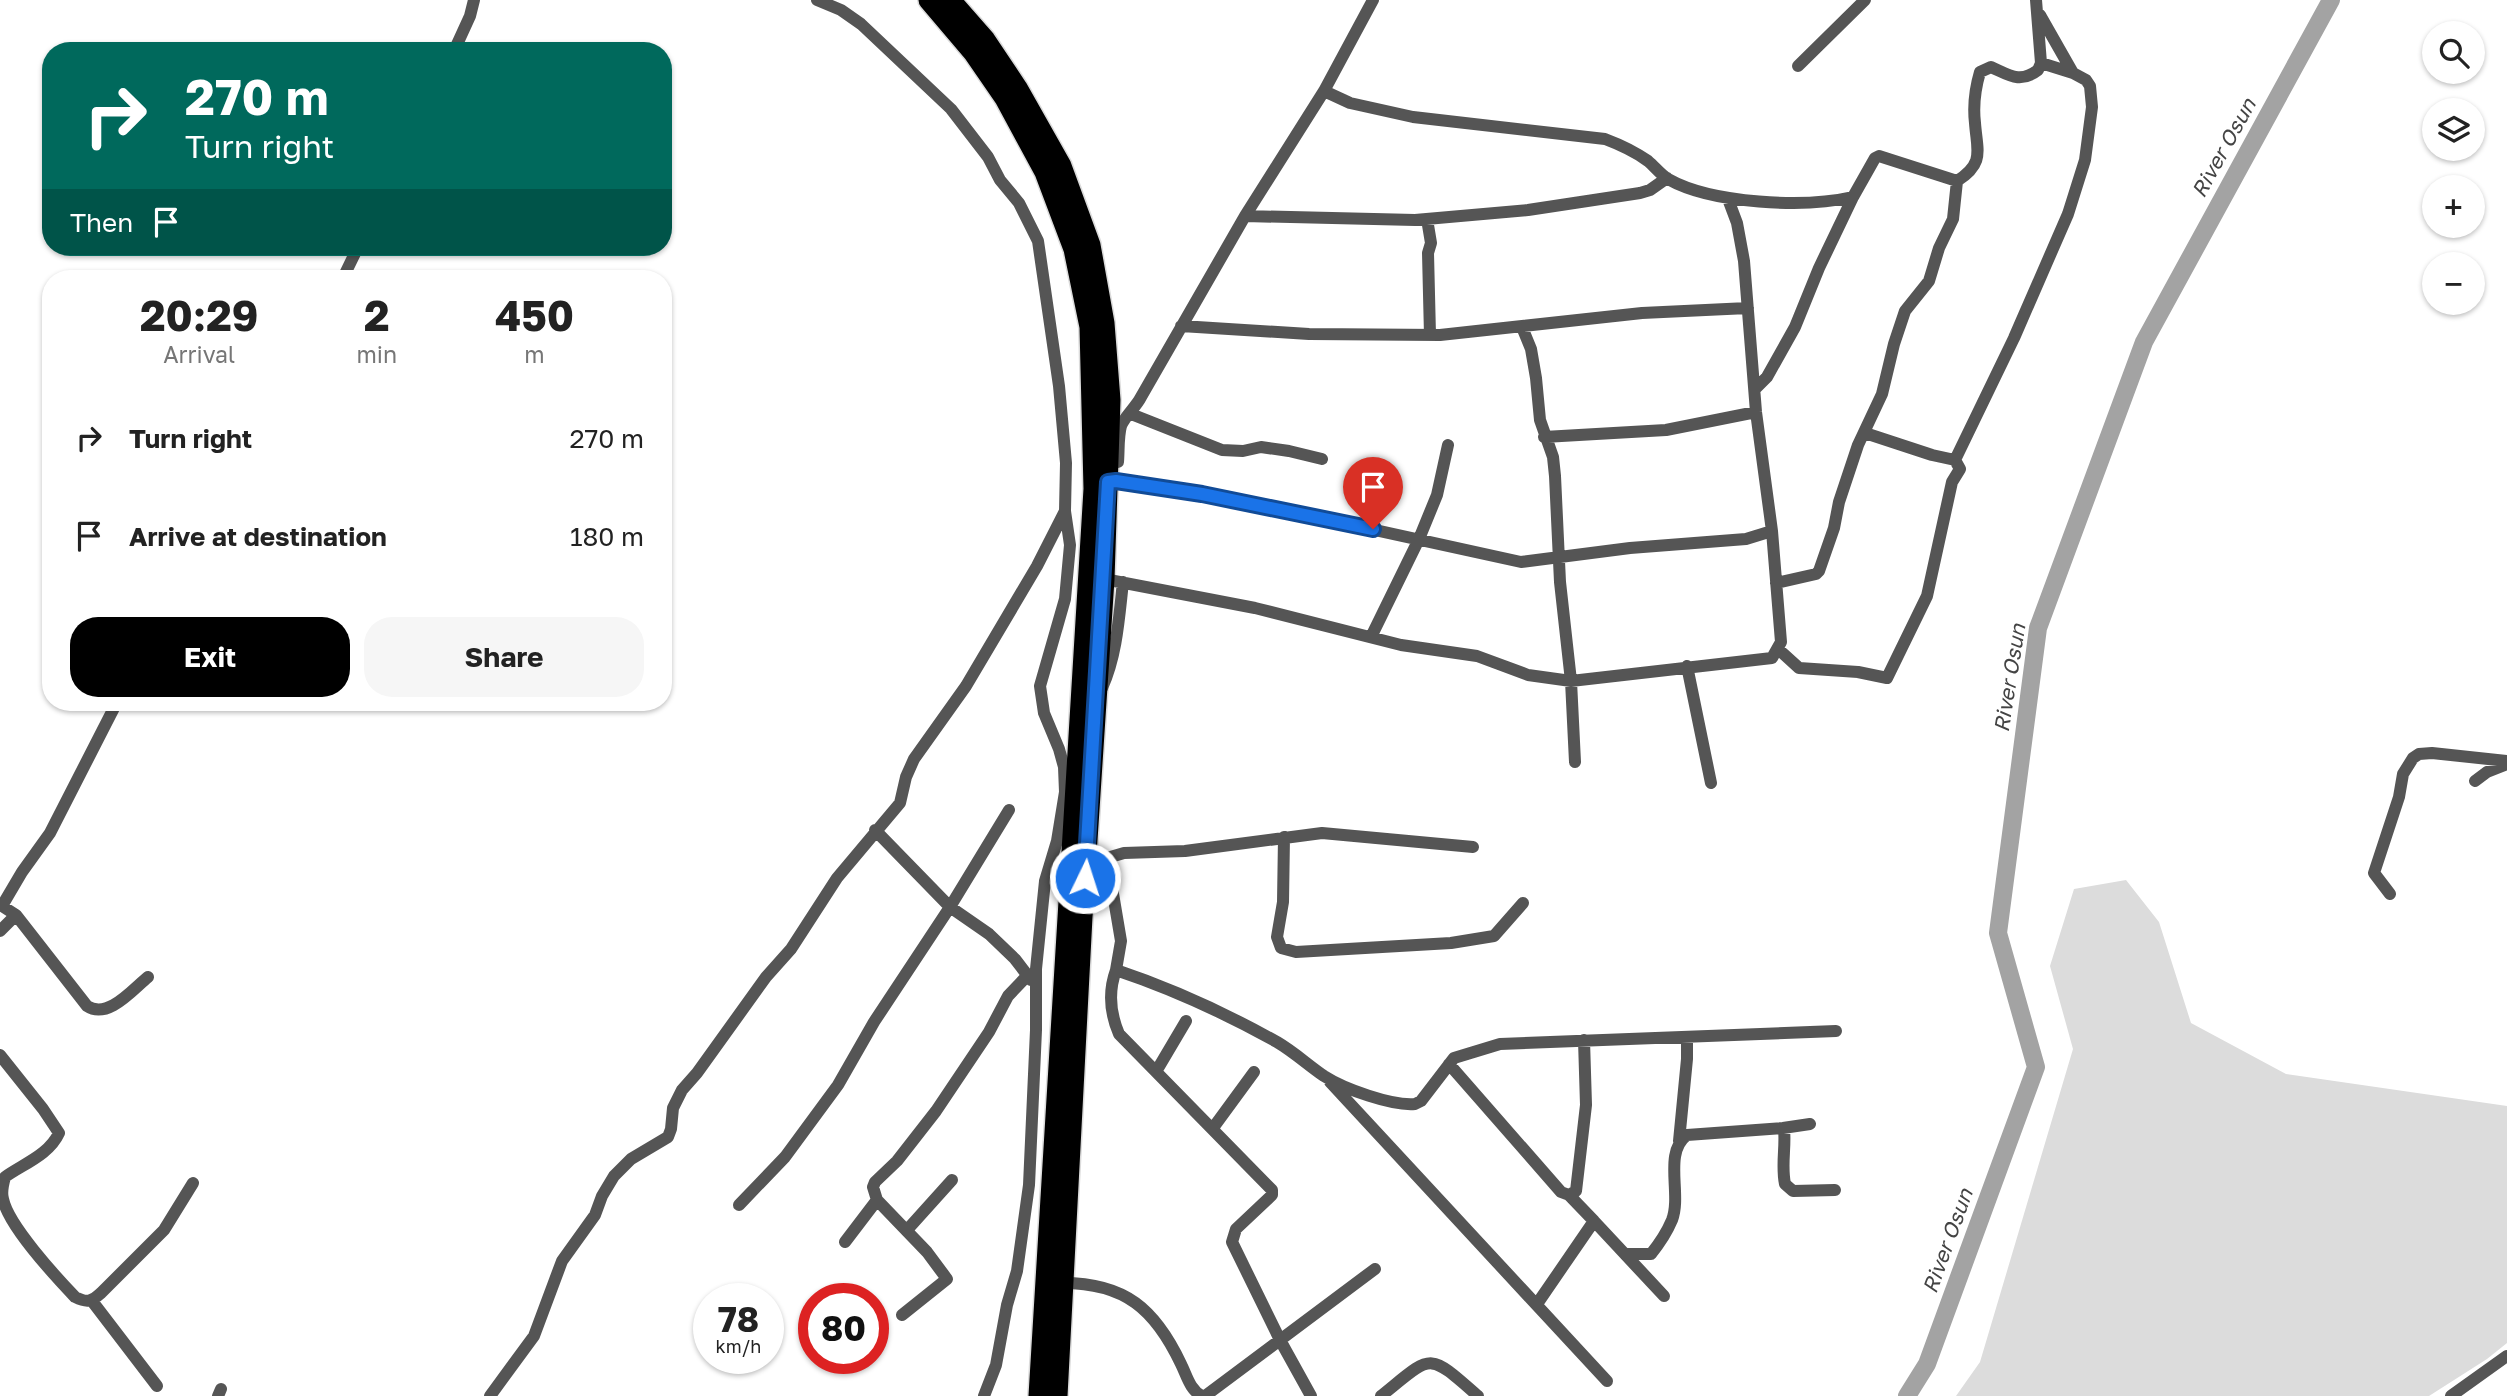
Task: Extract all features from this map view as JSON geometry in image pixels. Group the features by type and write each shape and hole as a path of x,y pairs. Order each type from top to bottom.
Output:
{"highway":[{"path":"929,0 975,52 1005,98 1045,172 1074,249 1090,327 1094,489 1063,1283 1056,1396"},
{"path":"950,0 985,40 1017,88 1061,166 1090,244 1104,323 1110,400 1113,580 1096,701 1079,859 1040,1396"}],"street":[{"path":"458,42 474,0"},
{"path":"817,0 841,10 861,24 951,108 1019,203 1038,242 1059,386 1066,463 1065,511 1070,545 1065,599 1040,687 1044,713 1064,767 1065,792 1079,859 1121,941 1111,995 1114,1021 1119,1034 1272,1190 1272,1195 1236,1229 1232,1242 1311,1396"},
{"path":"1373,0 1324,91 1245,216 1131,414 1121,426 1112,481 1202,494 1521,562 1630,548 1746,540 1772,531"},
{"path":"1798,65 1864,0"},
{"path":"2037,6 2073,73"},
{"path":"1776,583 1819,571 1858,445 1882,394 1905,311 1929,281 1939,248 1953,219 1957,181 1973,169 1979,155 1975,93 1980,72 1991,67 2004,75 2022,78 2034,74 2041,64 2037,6"},
{"path":"2055,67 2056,42"},
{"path":"1955,460 2014,338 2072,203 2085,160 2092,92 2086,80 2073,73 2041,64"},
{"path":"1324,91 1350,103 1413,117 1605,139 1629,148 1667,178 1703,194 1728,199 1828,202 1853,197"},
{"path":"1756,388 1767,377 1795,327 1819,268 1872,162 1879,156 1957,181"},
{"path":"1245,216 1427,219 1528,210 1640,193 1650,190 1667,178"},
{"path":"1113,580 1243,606 1401,645 1477,656 1528,675 1571,681 1773,658 1781,642 1772,531 1756,412 1744,261 1737,223 1728,199"},
{"path":"1737,223 1755,200"},
{"path":"1427,219 1431,243 1428,253 1430,335"},
{"path":"1181,326 1309,334 1430,335 1643,313 1748,308"},
{"path":"1522,327 1532,359 1539,420 1553,457 1560,582 1571,681 1576,762"},
{"path":"1544,437 1666,430 1756,412"},
{"path":"1131,414 1222,450 1243,451 1261,447 1322,459"},
{"path":"1778,649 1799,668 1858,672 1887,678 1927,596 1952,482 1960,469 1955,460 1865,433"},
{"path":"1371,637 1419,539 1437,495 1448,445"},
{"path":"490,1396 534,1336 562,1261 595,1215 614,1176 631,1159 668,1137 673,1108 681,1090 766,977 791,949 837,878 875,830 901,803 906,777 914,759 966,686 1037,566 1065,511"},
{"path":"1687,666 1711,783"},
{"path":"112,711 50,833 2,906 16,915 87,1006 93,1010 105,1009 114,1004 148,977"},
{"path":"2390,894 2374,873 2407,764 2419,754 2432,753 2507,762"},
{"path":"2475,781 2507,762"},
{"path":"739,1205 785,1157 838,1086 874,1022 950,907 1009,810"},
{"path":"875,830 950,907 989,934 1032,980"},
{"path":"984,1396 996,1365 1017,1270 1029,1185 1032,980 1045,881 1079,859 1124,853 1185,851 1322,833 1473,847"},
{"path":"1284,837 1283,902 1277,937 1281,948 1296,952 1451,943 1494,936 1523,903"},
{"path":"0,930 16,915"},
{"path":"1116,970 1172,989 1218,1012 1276,1042 1325,1076 1607,1381"},
{"path":"902,1315 947,1279 947,1275 877,1200 873,1187 936,1111 989,1032 1008,996 1032,980"},
{"path":"1157,1070 1186,1021"},
{"path":"1325,1076 1363,1094 1415,1104 1421,1101 1449,1064 1460,1055 1500,1044 1836,1031"},
{"path":"1626,1254 1651,1254 1672,1219 1676,1182 1673,1162 1679,1141 1687,1037"},
{"path":"1569,1195 1576,1191 1586,1105 1584,1040"},
{"path":"0,1055 59,1133 39,1154 5,1177 2,1185 3,1201 30,1245 75,1297 85,1302 92,1301 164,1230 193,1183"},
{"path":"1449,1064 1562,1192 1569,1195 1664,1296"},
{"path":"1213,1128 1254,1072"},
{"path":"1352,1106 1363,1094"},
{"path":"1679,1141 1686,1135 1810,1124"},
{"path":"1784,1128 1784,1184 1793,1191 1835,1190"},
{"path":"907,1230 952,1180"},
{"path":"845,1242 877,1200"},
{"path":"1537,1304 1594,1221"},
{"path":"1063,1283 1083,1283 1100,1287 1137,1301 1161,1328 1192,1388 1203,1396 1375,1269"},
{"path":"92,1301 157,1386"},
{"path":"2459,1393 2507,1356"},
{"path":"1381,1396 1415,1368 1436,1362 1478,1396"}],"shaded area":[{"path":"2126,880 2159,922 2191,1023 2286,1074 2507,1106 2507,1343 2487,1359 2429,1396 1956,1396 1980,1362 2073,1049 2050,966 2074,889"}],"waterway":[{"name":"River Osun","path":"1907,1396 1927,1364 2036,1067 1998,933 2038,628 2144,342 2331,0"}],"route":[{"path":"1085,878 1108,482 1202,494 1373,529"}]}
